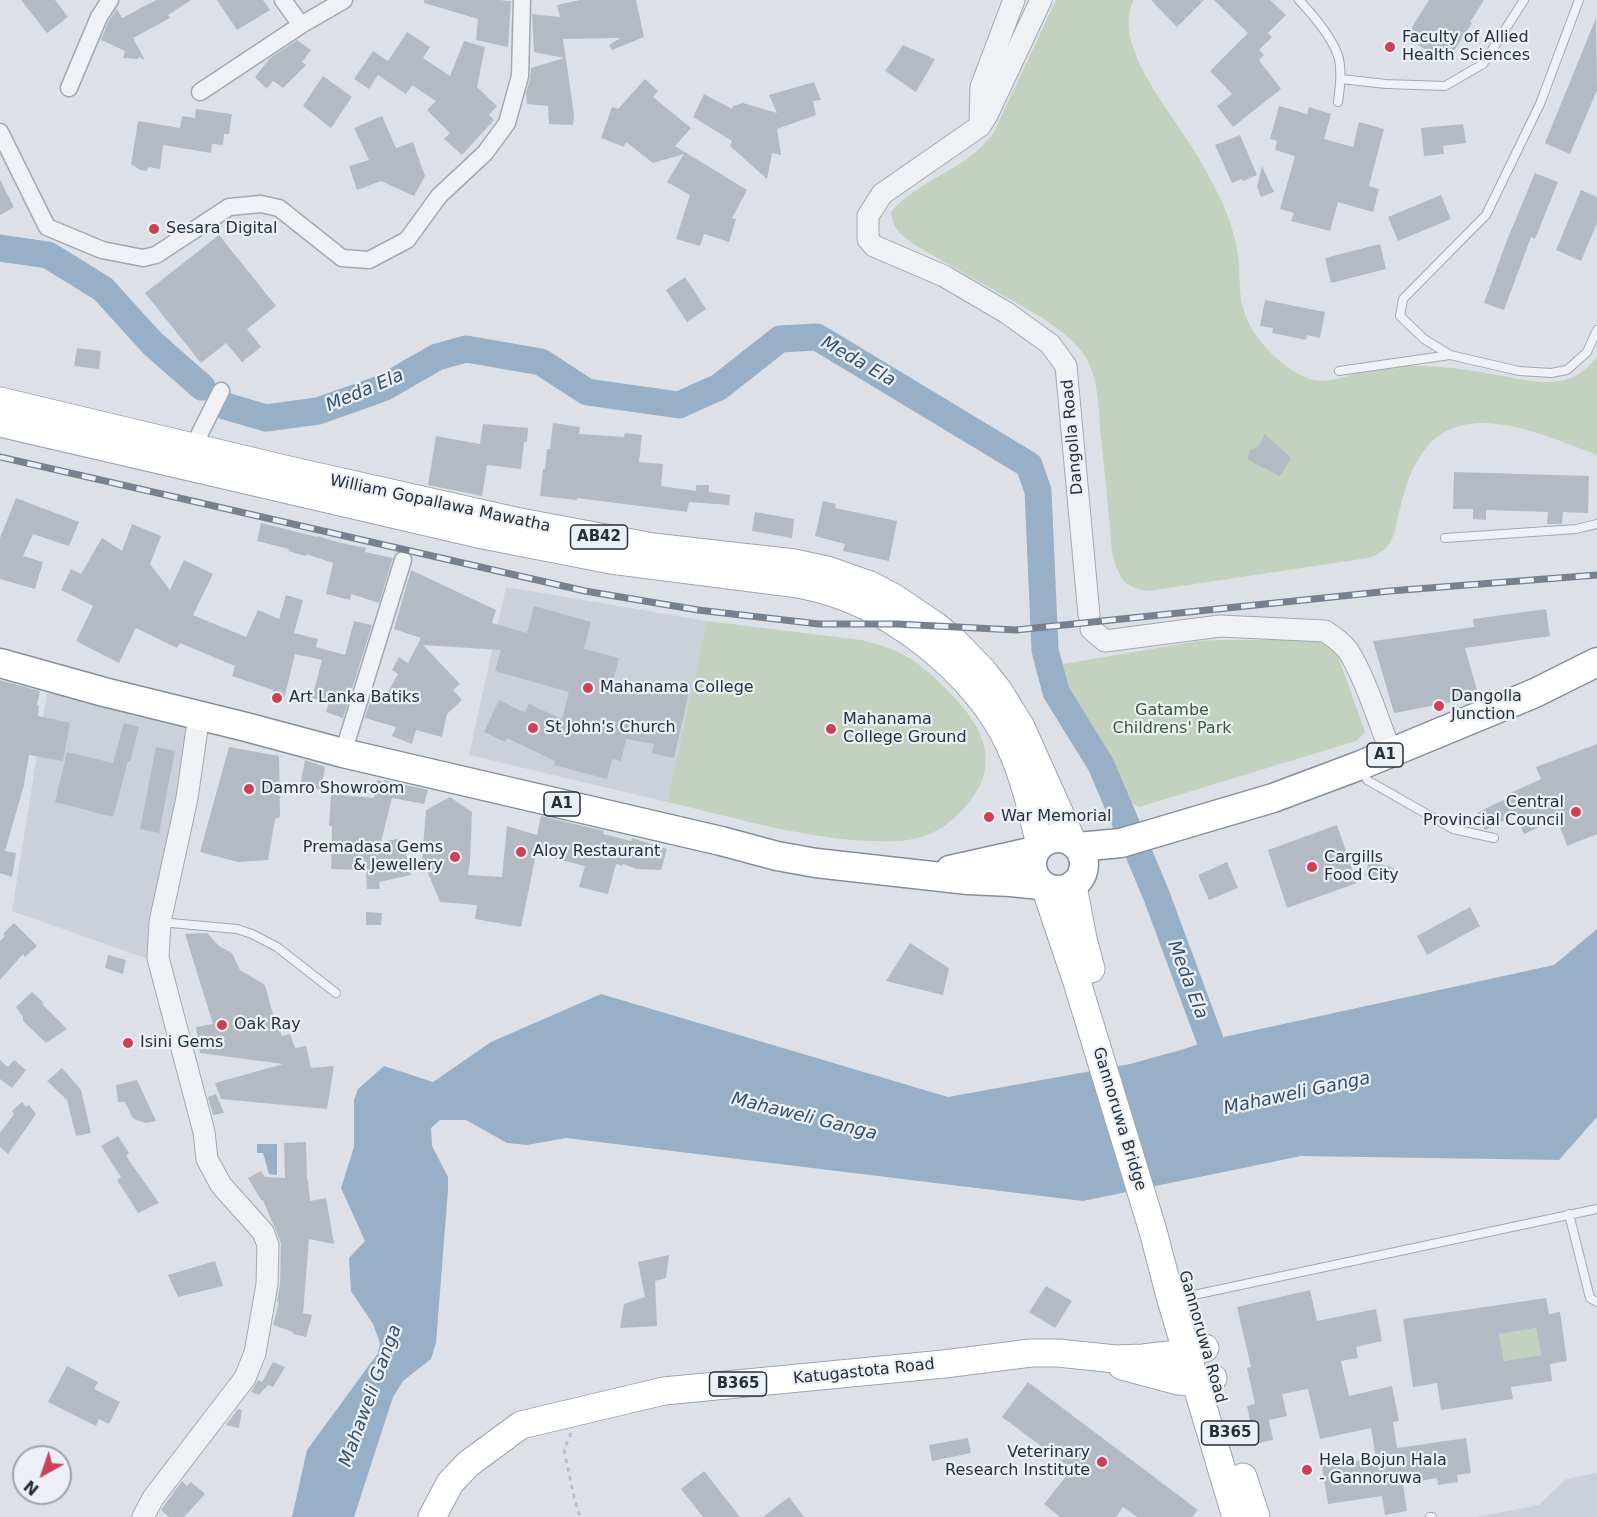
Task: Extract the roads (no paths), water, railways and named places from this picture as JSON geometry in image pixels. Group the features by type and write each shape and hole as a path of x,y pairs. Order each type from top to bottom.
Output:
{"highway":[{"name":"A1","path":"0,663 343,753 710,838 777,856 867,870 1043,886"},
{"name":"A1","path":"1076,863 1102,860 1120,843 1273,798 1361,765 1535,693 1597,663"},
{"path":"1062,838 1076,863 1064,890 1054,891 1043,886 1035,878 1032,859 1037,848 1050,839 1062,838"},
{"name":"A1","path":"927,875 1037,848"}],"main road":[{"name":"William Gopallawa Mawatha","path":"0,401 515,521 653,547 794,563 827,570 870,585 893,597 936,626 954,641 998,690 1021,728 1076,863"},
{"name":"William Gopallawa Mawatha","path":"0,423 483,535 611,560 799,584 848,598 871,608 922,642 967,681 989,709 1016,760 1032,811 1037,848"},
{"path":"1076,863 1083,939 1093,1005"},
{"path":"1043,886 1093,1005"},
{"name":"Gannoruwa Bridge","path":"1093,1005 1161,1228"},
{"name":"Gannoruwa Road","path":"1161,1228 1205,1380 1256,1517"},
{"name":"Katugastota Road","path":"432,1517 450,1483 468,1464 521,1425 664,1391 944,1364 1031,1353 1058,1353 1116,1359 1196,1351"},
{"name":"Katugastota Road","path":"1089,1357 1178,1381 1205,1380"},
{"name":"Gannoruwa Road","path":"1205,1380 1236,1517"}],"street":[{"path":"69,88 99,17 110,0"},
{"path":"283,0 301,25"},
{"path":"200,92 301,25 344,0"},
{"path":"0,132 47,227 102,250 143,258 156,255 230,207 261,204 279,208 342,258 369,260 407,240 439,196 485,153 507,123 519,76 522,0"},
{"path":"980,126 981,87 1014,0"},
{"path":"980,126 1041,0"},
{"name":"Dangolla Road","path":"980,126 882,194 868,216 868,239 874,246 944,276 1007,313 1050,344 1066,366 1090,622 1105,641 1220,626 1325,631 1336,638 1348,651 1360,674 1391,753"},
{"path":"193,447 221,391"},
{"path":"343,753 403,560"},
{"path":"143,1517 153,1498 245,1378 255,1353 267,1284 268,1245 263,1232 221,1185 207,1160 204,1132 158,958 160,922 187,798 199,715"}],"lane":[{"path":"1299,0 1323,28 1339,58 1341,79 1338,102"},
{"path":"1341,79 1386,84 1445,86 1483,64 1524,0"},
{"path":"1579,0 1540,104 1486,215 1403,299 1400,316 1424,339 1450,355 1519,371 1551,373 1567,370 1587,352 1597,330"},
{"path":"1339,371 1450,355"},
{"path":"1445,538 1576,529 1597,524"},
{"path":"1361,765 1367,780 1454,829 1494,838"},
{"path":"160,922 237,929 252,934 277,946 336,993"},
{"path":"1180,1299 1597,1209"},
{"path":"1569,1214 1590,1298 1597,1302"}],"water":[{"name":"Mahaweli Ganga","path":"1597,929 1597,1117 1559,1160 1301,1156 1083,1201 566,1138 527,1145 507,1143 466,1120 440,1120 431,1128 432,1146 448,1177 448,1190 436,1343 431,1359 403,1381 393,1397 354,1517 292,1517 307,1450 378,1353 380,1343 373,1324 351,1291 349,1258 365,1241 341,1188 354,1147 354,1100 358,1089 384,1066 433,1082 491,1042 601,994 948,1097 1130,1064 1210,1040 1554,965"},
{"path":"257,1144 277,1144 277,1175 269,1174 263,1153 257,1153"}],"waterway":[{"name":"Meda Ela","path":"0,248 48,255 103,289 152,343 202,387"},
{"name":"Meda Ela","path":"222,403 225,406 266,418 318,411 383,388 437,357 466,349 541,362 587,392 679,405 719,387 780,339 817,337 1029,465 1038,491 1045,650 1056,692 1101,765 1127,826"},
{"name":"Meda Ela","path":"1139,854 1210,1040 1219,1075"}],"railway":[{"path":"0,457 585,591 698,610 819,624 897,624 1016,630 1390,591 1597,575"}],"place":[{"name":"Faculty of Allied Health Sciences","path":"1390,47"},
{"name":"Sesara Digital","path":"154,229"},
{"name":"Mahanama College","path":"588,688"},
{"name":"Art Lanka Batiks","path":"277,698"},
{"name":"Dangolla Junction","path":"1439,706"},
{"name":"St John's Church","path":"533,728"},
{"name":"Mahanama College Ground","path":"831,729"},
{"name":"Damro Showroom","path":"249,789"},
{"name":"Central Provincial Council","path":"1576,812"},
{"name":"War Memorial","path":"989,817"},
{"name":"Aloy Restaurant","path":"521,852"},
{"name":"Premadasa Gems & Jewellery","path":"455,857"},
{"name":"Cargills Food City","path":"1312,867"},
{"name":"Oak Ray","path":"222,1025"},
{"name":"Isini Gems","path":"128,1043"},
{"name":"Veterinary Research Institute","path":"1102,1462"},
{"name":"Hela Bojun Hala - Gannoruwa","path":"1307,1470"}],"park label":[{"name":"Gatambe Childrens' Park","path":"1172,720"}]}
